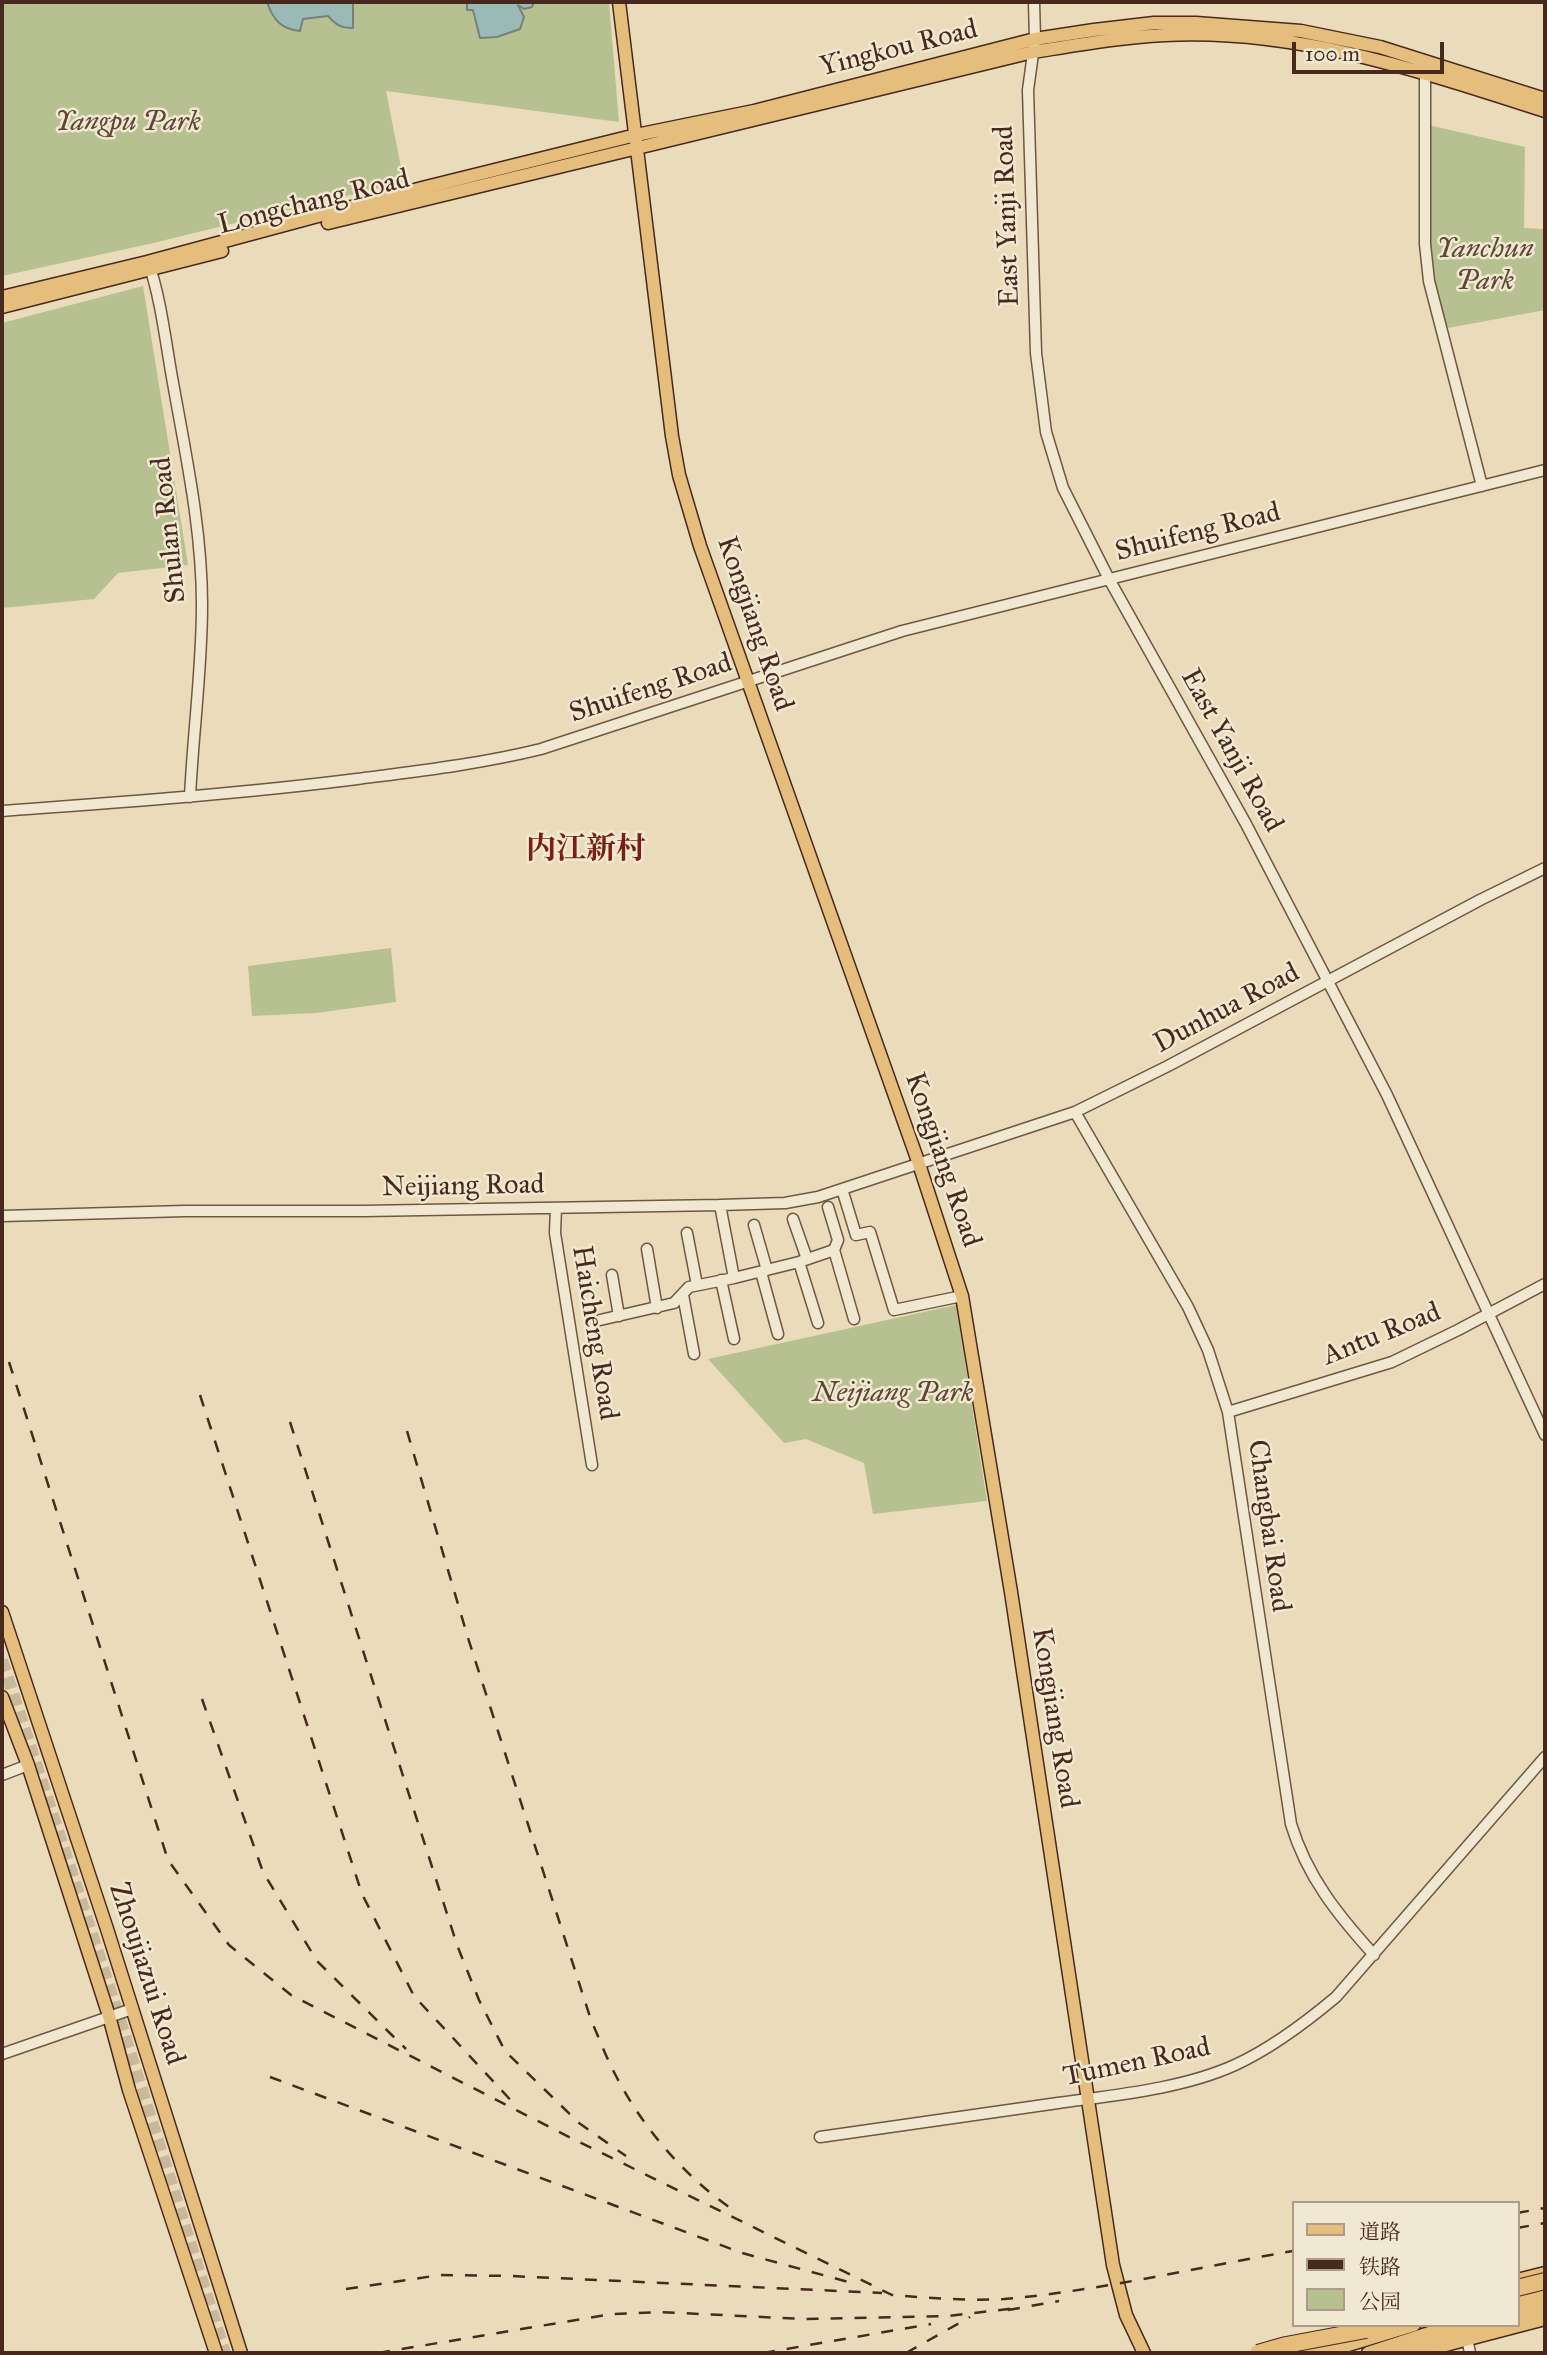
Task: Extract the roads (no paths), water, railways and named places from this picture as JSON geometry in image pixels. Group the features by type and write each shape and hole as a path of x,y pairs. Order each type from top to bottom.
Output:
{"highway":[{"path":"1519,2287 1545,2281"},
{"path":"1519,2317 1545,2311"},
{"path":"1386,2353 1479,2327"},
{"path":"1258,2353 1361,2328"},
{"path":"1299,2353 1361,2328"}],"main road":[{"name":"Kongjiang Road","path":"619,2 665,392 679,475 701,546 919,1164 962,1296 1009,1579 1113,2265 1126,2315 1144,2353"},
{"name":"Yingkou Road","path":"637,141 728,128 1034,45 1154,23 1232,24 1301,31 1380,47 1545,99"},
{"name":"Yingkou Road","path":"1034,45 1168,35 1258,38 1310,45 1369,58 1545,111"},
{"name":"Longchang Road","path":"2,297 149,266 320,225 637,141"},
{"name":"Longchang Road","path":"2,307 149,266"},
{"path":"3,1614 37,1735 118,1992"},
{"name":"Zhoujiazui Road","path":"3,1614 241,2353"},
{"name":"Zhoujiazui Road","path":"2,1697 28,1765 109,2017 129,2090 216,2353"},
{"path":"1519,2287 1545,2273"},
{"path":"1519,2287 1545,2290"},
{"path":"1519,2307 1545,2300"},
{"path":"1519,2325 1545,2319"},
{"path":"1322,2353 1407,2327"},
{"path":"1368,2353 1448,2327"},
{"path":"1415,2353 1512,2327"},
{"path":"1275,2353 1361,2328"}],"street":[{"name":"East Yanji Road","path":"1034,2 1034,45 1028,90 1036,353 1051,454 1063,488 1110,579 1246,824 1409,1138 1545,1435"},
{"path":"1425,74 1425,244 1429,281 1482,486"},
{"name":"Shulan Road","path":"149,266 190,477 200,562 200,657 190,797"},
{"name":"Shuifeng Road","path":"2,811 256,792 501,759 541,749 902,631 1545,470"},
{"name":"Dunhua Road","path":"919,1164 1075,1112 1545,868"},
{"name":"Changbai Road","path":"1075,1112 1188,1307 1208,1350 1228,1412 1292,1824 1300,1853 1316,1882 1374,1955"},
{"name":"Neijiang Road","path":"2,1216 785,1203 818,1197 919,1164"},
{"path":"842,1189 856,1235 870,1232 894,1310 962,1296"},
{"path":"720,1205 734,1278"},
{"name":"Haicheng Road","path":"556,1208 555,1233 592,1465"},
{"path":"828,1208 838,1240 834,1250 854,1319"},
{"path":"793,1219 818,1323"},
{"path":"754,1225 778,1334"},
{"path":"687,1233 697,1285"},
{"path":"647,1249 657,1308"},
{"path":"600,1320 674,1303 690,1287 803,1261 834,1250"},
{"path":"612,1275 619,1316"},
{"path":"721,1280 734,1339"},
{"name":"Antu Road","path":"1228,1412 1392,1362 1545,1284"},
{"path":"683,1295 694,1354"},
{"name":"Tumen Road","path":"820,2137 1088,2099 1178,2083 1208,2076 1234,2065 1307,2021 1336,1997 1545,1757"},
{"path":"2,1775 28,1765"},
{"path":"2,2054 132,2009"},
{"path":"1467,2338 1470,2353"}],"water":[{"path":"267,2 353,2 353,28 339,25 328,16 303,19 300,31 293,30 279,22"},
{"path":"467,2 534,2 532,7 524,9 518,5 524,17 520,29 497,37 480,38 473,10 467,10"}],"tunnel":[{"path":"2,1660 225,2353"}],"railway":[{"path":"9,1362 168,1860 229,1945 291,1995 571,2138 892,2295 1004,2299 1112,2285 1292,2251"},
{"path":"200,1395 362,1894 414,1996 517,2107"},
{"path":"290,1422 457,1945 479,2000 505,2051 579,2123 626,2156"},
{"path":"407,1431 468,1638 591,2020 625,2093 650,2130 679,2164 729,2207"},
{"path":"202,1699 263,1872 317,1961 406,2049"},
{"path":"270,2077 742,2253 852,2283"},
{"path":"1519,2213 1545,2208"},
{"path":"1519,2228 1545,2223"},
{"path":"346,2289 440,2275 882,2293"},
{"path":"1008,2310 1059,2301"},
{"path":"378,2353 612,2314 660,2312 804,2319 948,2316 1017,2308"},
{"path":"906,2353 970,2317"},
{"path":"763,2353 931,2324"}],"district":[{"name":"内江新村","path":"586,851"}],"park label":[{"name":"Yangpu Park","path":"128,123"},
{"name":"Yanchun Park","path":"1485,266"},
{"name":"Neijiang Park","path":"893,1394"}]}
